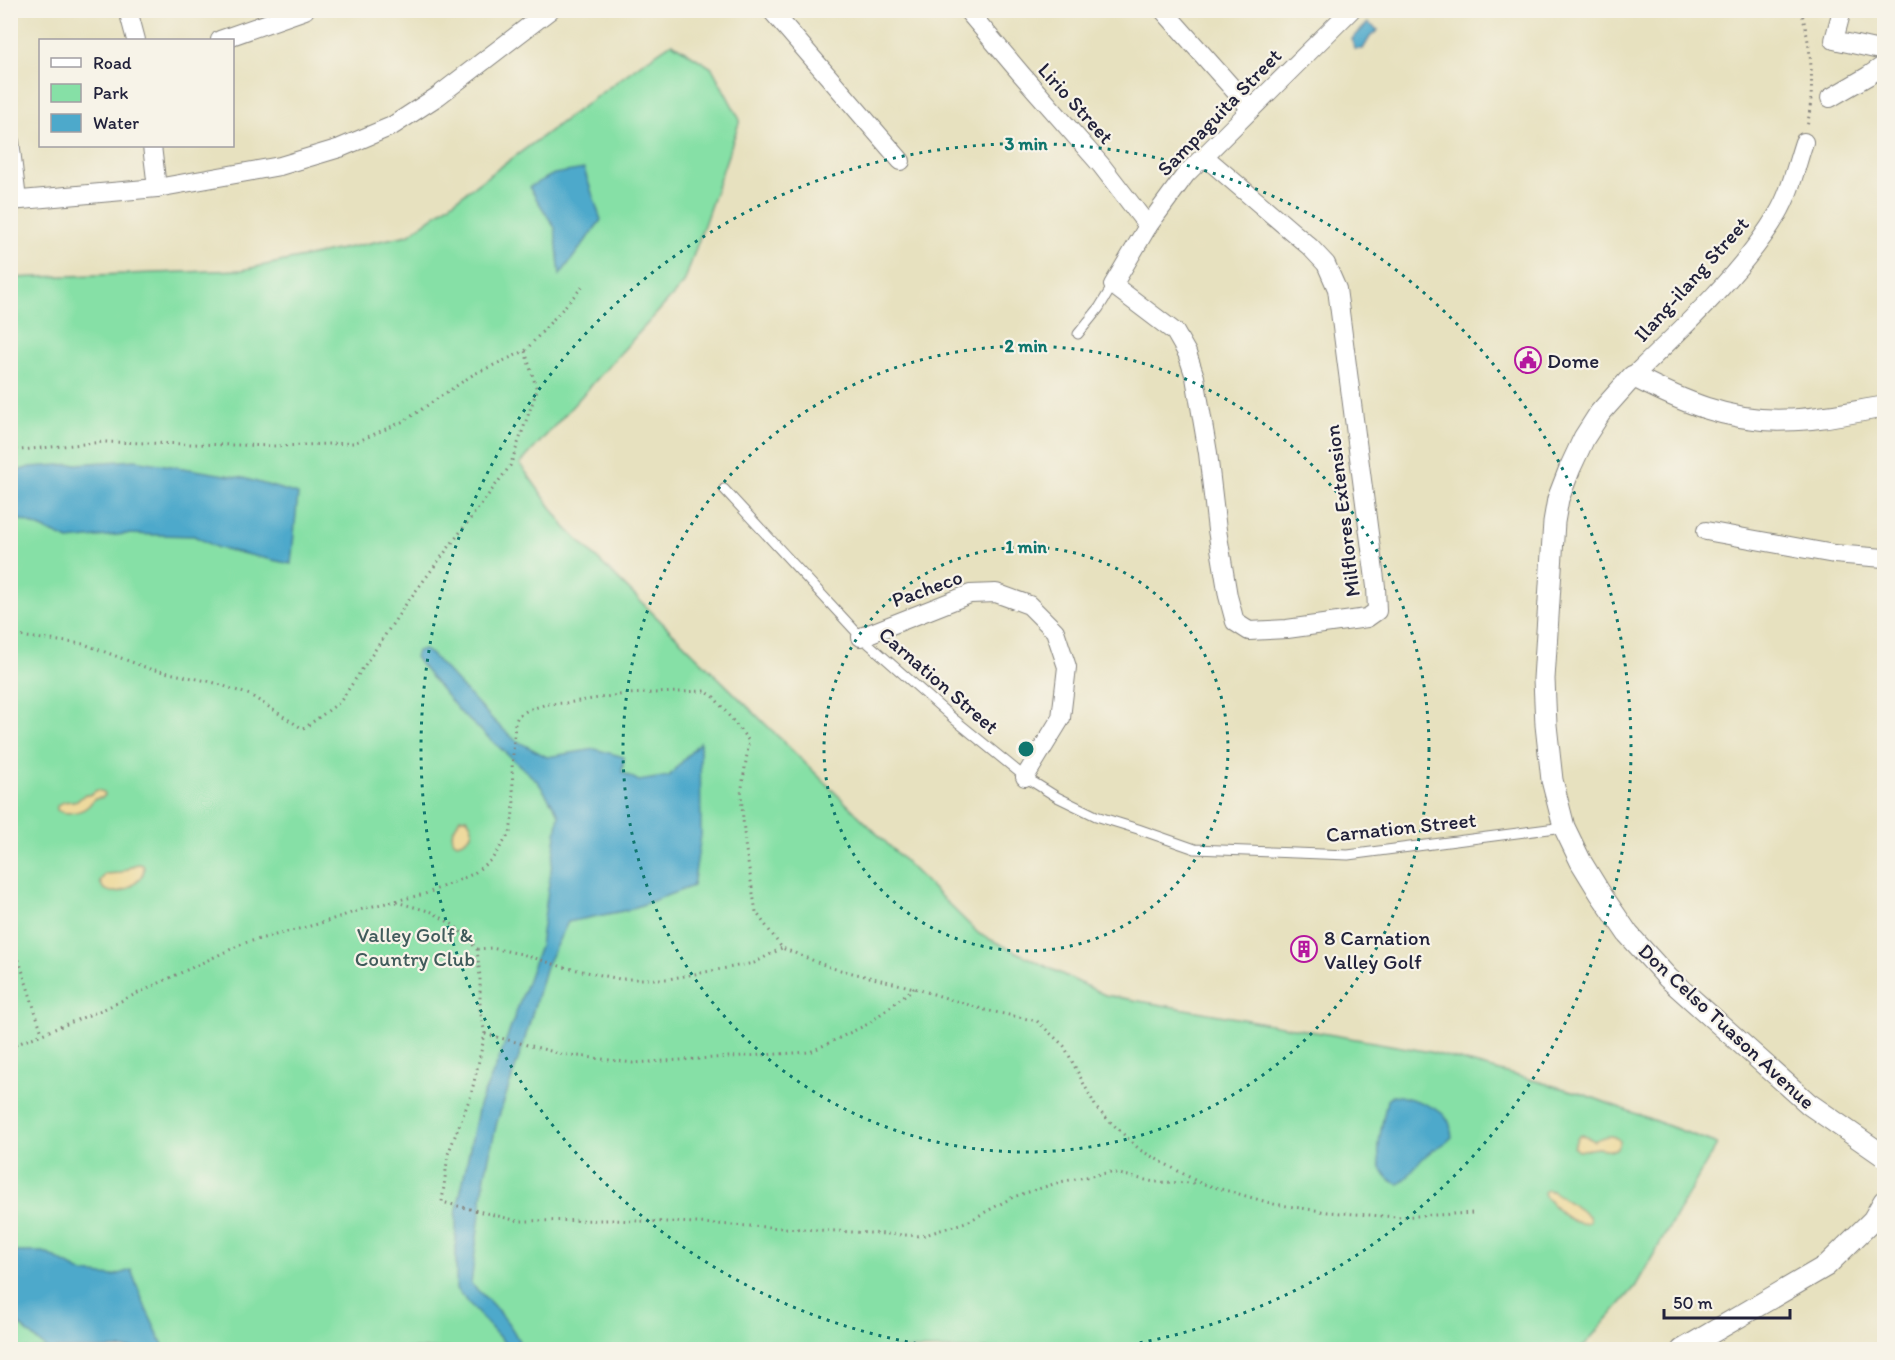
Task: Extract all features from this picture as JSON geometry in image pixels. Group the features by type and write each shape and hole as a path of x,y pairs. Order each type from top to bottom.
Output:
{"street":[{"path":"128,10 136,39"},
{"path":"10,141 14,201 157,188 280,166 340,148 392,126 438,96 550,10"},
{"path":"771,10 901,161"},
{"name":"Lirio Street","path":"967,10 1101,165 1149,226"},
{"path":"1163,10 1251,108"},
{"path":"1842,10 1834,40 1884,51"},
{"path":"223,39 301,11"},
{"name":"Sampaguita Street","path":"1113,285 1149,226 1186,174 1342,14"},
{"path":"1830,98 1884,64"},
{"name":"Ilang-ilang Street","path":"1633,376 1682,328 1755,247 1778,214 1804,142"},
{"path":"152,147 157,188"},
{"name":"Milflores Extension","path":"1113,285 1175,332 1192,369 1208,453 1228,596 1235,622 1249,631 1287,629 1366,618 1377,611 1376,587 1337,289 1326,264 1310,247 1205,157"},
{"path":"1633,376 1670,395 1711,411 1745,419 1785,420 1831,416 1884,407"},
{"name":"Don Celso Tuason Avenue","path":"1633,376 1600,413 1584,438 1558,499 1554,522 1544,679 1552,780 1564,827 1581,862 1628,934 1668,978 1809,1104 1884,1156"},
{"path":"1706,531 1834,554 1884,558"},
{"name":"Pacheco","path":"861,637 970,594 996,593 1029,605 1055,631 1067,667 1061,718 1025,777"},
{"path":"1682,1350 1826,1266 1874,1220 1884,1201"}],"lane":[{"path":"1078,334 1099,308 1113,285"},
{"name":"Carnation Street","path":"724,489 861,637 955,720 1025,777 1057,797 1096,816 1195,849 1348,855 1564,827"}],"path":[{"path":"1800,10 1811,53 1811,108 1804,142"},
{"path":"10,451 104,442 279,446 354,443 404,421 474,374 525,351 583,286"},
{"path":"10,635 84,644 150,669 212,682 250,695 303,729 340,702 412,595 510,466 537,390 525,351"},
{"path":"10,1047 104,1009 244,943 318,924 369,907 425,894 473,874 492,859 510,833 514,806 512,769 515,723 518,716 528,710 547,704 626,694 705,692 714,698 749,741 741,794 750,878 756,912 782,948 832,968 914,988 985,1010 1037,1021 1064,1046 1097,1109 1140,1150 1200,1183 1274,1204 1328,1212 1397,1217 1474,1213"},
{"path":"394,902 432,912 455,926 477,949 480,1010 485,1034 471,1095 448,1154 442,1202 518,1221 610,1220 698,1223 922,1236 969,1221 1013,1197 1060,1182 1111,1172 1154,1182 1200,1183"},
{"path":"10,944 18,957 42,1033"},
{"path":"477,949 491,948 522,954 562,967 620,979 668,979 754,963 782,948"},
{"path":"485,1034 562,1054 633,1063 810,1052 868,1024 914,988"}],"green space":[{"name":"Valley Golf & Country Club","path":"672,43 712,68 740,120 684,283 520,464 565,527 979,934 1105,995 1430,1052 1583,1094 1717,1144 1635,1287 1581,1349 11,1349 10,278 242,270 408,235"}],"sand":[{"path":"97,790 104,792 105,795 94,799 84,809 68,813 57,810 57,806 62,803 77,801 85,794 89,795"},
{"path":"460,818 467,818 472,831 469,837 457,843 453,840 452,833"},
{"path":"139,864 143,865 144,869 136,883 121,891 114,892 103,888 100,882 105,874 120,873"},
{"path":"1584,1135 1594,1141 1608,1136 1620,1141 1618,1148 1613,1150 1597,1148 1578,1151 1573,1147 1579,1136"},
{"path":"1547,1190 1589,1216 1590,1221 1578,1223 1565,1216 1545,1196 1544,1192"}],"water":[{"path":"1368,23 1378,30 1370,37 1363,49 1354,49 1352,39"},
{"path":"584,169 601,220 560,275 555,228 529,187 554,174"},
{"path":"135,460 243,478 298,494 291,564 218,548 194,536 126,534 69,540 11,517 11,473 30,467"},
{"path":"423,649 431,654 515,740 547,757 595,749 624,757 622,772 639,781 669,776 700,742 701,835 693,886 628,910 568,922 546,966 497,1122 485,1175 471,1284 507,1322 522,1349 510,1349 456,1289 456,1214 479,1105 500,1057 540,946 559,814 538,782 461,713 420,664 415,657 417,651"},
{"path":"1393,1095 1416,1100 1433,1107 1449,1122 1452,1137 1432,1150 1399,1184 1389,1179 1382,1170 1379,1159 1380,1134 1387,1100"},
{"path":"10,1252 44,1252 83,1273 113,1276 131,1270 165,1349 47,1349 16,1322 11,1304"}],"place":[{"name":"Dome","path":"1528,360"},
{"name":"8 Carnation Valley Golf","path":"1304,949"}]}
